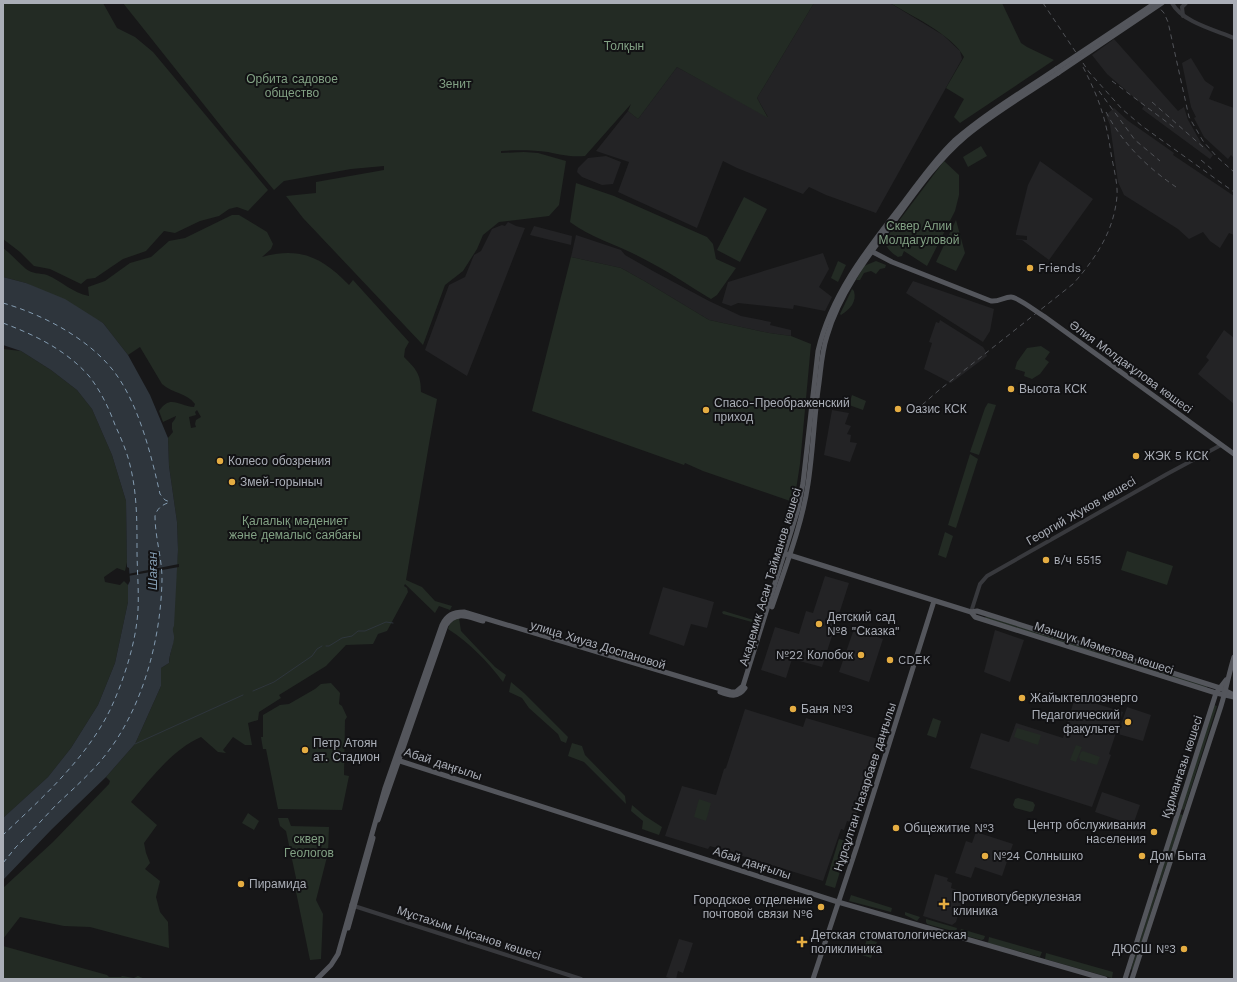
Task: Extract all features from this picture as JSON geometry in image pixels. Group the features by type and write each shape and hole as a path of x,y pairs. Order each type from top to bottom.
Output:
{"main road":[{"path":"1057,71 1155,3"},
{"path":"1057,71 1162,3"},
{"name":"Академик Асан Тайманов көшесі","path":"736,694 743,686 787,554 803,483 821,363 827,336 844,297 870,250 918,188 948,153 967,135 1057,71"},
{"name":"Әлия Молдағұлова көшесі","path":"870,250 892,262 992,301 1010,297 1015,298 1064,331 1234,454"},
{"name":"Мәншүк Мәметова көшесі","path":"787,554 934,601 971,612 977,611 1223,689 1234,696"},
{"name":"Нұрсұлтан Назарбаев даңғылы","path":"813,979 857,846 934,601"},
{"name":"улица Хиуаз Доспановой","path":"397,760 442,625 450,614 458,612 464,612 736,694"},
{"name":"Мәншүк Мәметова көшесі","path":"971,612 975,617 1216,694 1234,696"},
{"name":"улица Хиуаз Доспановой","path":"397,760 446,625 453,617 462,616 727,695 736,694"},
{"name":"Құрманғазы көшесі","path":"1132,979 1224,696 1223,689 1234,657"},
{"name":"Құрманғазы көшесі","path":"1125,979 1216,694 1223,689"},
{"path":"321,979 336,961 342,950 353,906 397,760"},
{"name":"Абай даңғылы","path":"397,760 838,902 1105,979"},
{"path":"1178,811 1186,813"},
{"path":"1154,886 1161,888"},
{"path":"317,979 336,961"}],"street":[{"path":"1173,5 1185,4"},
{"path":"1183,16 1182,9 1185,4"},
{"path":"1173,5 1183,16 1234,38"},
{"name":"Георгий Жуков көшесі","path":"971,612 980,584 987,576 1221,445"},
{"name":"Мұстахым Ықсанов көшесі","path":"353,906 581,979"}],"shaded area":[{"path":"814,3 890,3 943,35 960,51 962,59 876,213 826,195 809,187 803,194 723,161 697,228 618,192 629,162 596,151 628,111 638,119 677,67 768,117 757,98"},
{"path":"1114,39 1178,111 1184,107 1188,120 1201,143 1213,155 1210,159 1142,109 1144,106 1107,74 1092,55"},
{"path":"1191,58 1205,81 1214,87 1209,99 1234,108 1234,158 1231,155 1228,159 1204,137 1194,118 1196,117 1191,107 1182,63"},
{"path":"1114,108 1127,120 1174,153 1173,155 1234,196 1234,235 1229,233 1220,248 1210,241 1203,232 1189,239 1178,229 1124,195 1118,182 1110,125 1106,115"},
{"path":"606,156 621,162 613,184 602,185 582,177 577,172 578,168 588,158"},
{"path":"1040,161 1093,199 1049,260 1022,240 1015,239 1027,240 1027,236 1016,235 1016,233 1028,185"},
{"path":"508,222 525,228 467,376 425,350 449,285 465,277 474,255 481,251 492,229 502,225 505,226"},
{"path":"534,226 572,236 571,245 530,235"},
{"path":"576,235 621,250 625,255 709,301 741,316 771,322 770,325 791,330 791,336 769,333 709,320 621,268 571,257"},
{"path":"823,253 829,269 819,287 832,297 825,311 794,305 793,309 738,303 731,306 722,303 728,282"},
{"path":"913,281 994,309 990,331 983,342 906,293"},
{"path":"940,320 983,347 987,356 951,383 924,369 932,343 929,342 936,322 939,323"},
{"path":"1224,330 1234,338 1234,404 1198,374 1209,360 1206,357"},
{"path":"832,410 849,413 845,424 851,426 847,434 851,435 850,442 857,443 850,462 824,455"},
{"name":"Детский сад №8 \"Сказка\"","path":"825,576 849,583 822,667 792,659 786,678 761,670 775,627 799,634 806,611 813,613"},
{"path":"663,587 714,602 707,628 691,624 684,646 649,634"},
{"name":"№22 Колобок","path":"854,629 883,639 869,682 839,672"},
{"path":"995,630 1024,640 1010,682 984,672"},
{"path":"1075,697 1123,712 1109,754 1111,755 1092,807 970,768 981,733 1009,742 1016,723 1063,738"},
{"path":"1127,707 1151,715 1143,741 1118,734"},
{"path":"745,709 803,727 806,718 878,739 856,818 852,817 850,822 847,821 844,830 841,829 823,881 710,846 708,849 665,836 682,786 716,795"},
{"path":"1102,792 1140,805 1133,825 1095,812"},
{"name":"№24 Солнышко","path":"976,832 1013,844 1002,876 975,867 971,878 955,873 966,841 972,843"},
{"name":"Противотуберкулезная клиника","path":"935,874 948,878 947,881 952,883 951,888 965,893 956,922 952,925 923,916"},
{"path":"679,939 693,943 683,973 678,971 676,979 673,979 666,977"}],"green space":[{"path":"3,3 103,3 117,28 135,37 153,52 268,190 248,211 237,207 229,209 219,216 200,221 175,233 164,231 146,251 123,259 95,278 87,279 81,284 50,269 34,266 20,252 3,239"},
{"path":"123,3 814,3 757,98 768,118 677,67 638,119 628,111 631,104 585,156 570,156 536,151 501,151 501,153 538,153 566,161 559,205 549,216 499,222 483,235 477,249 463,271 445,285 423,345 303,218 286,196 316,193 316,182 384,170 384,166 351,169 284,181 274,190 232,140"},
{"path":"890,3 1002,3 1021,43 1054,60 960,123 954,117 964,99 946,88 964,57 951,41 941,33"},
{"path":"981,146 987,156 968,167 963,157"},
{"name":"Сквер Алии Молдагуловой","path":"944,161 959,175 959,195 955,211 927,266 904,251 902,256 898,257 887,248 885,243 888,242 886,238"},
{"path":"576,183 614,196 707,237 713,244 716,259 736,268 717,295 711,299 633,253 587,233 570,222"},
{"path":"744,197 767,209 740,262 717,250"},
{"name":"Қалалық мәдениет және демалыс саябағы","path":"232,215 239,215 267,232 273,244 271,249 262,257 288,253 299,254 320,261 349,285 353,280 409,342 405,349 404,357 412,365 419,376 421,392 437,399 406,580 422,587 435,601 452,606 450,610 439,606 435,613 405,584 404,586 407,588 408,592 387,631 378,634 373,644 346,645 326,666 279,695 281,698 259,712 258,720 248,723 252,745 245,745 233,737 223,750 226,753 218,752 201,737 181,749 154,774 131,802 157,825 144,843 150,863 145,869 160,881 156,897 160,912 168,922 169,948 90,927 64,926 20,917 3,939 3,888 53,842 109,784 110,781 106,777 135,744 161,686 161,668 169,663 173,642 172,629 178,550 177,522 169,466 168,438 173,432 172,423 176,416 163,422 159,411 167,403 171,402 194,407 195,404 184,395 162,384 140,347 128,355 103,323 26,283 3,277 3,248 28,271 47,275 58,280 72,290 89,296 88,287 105,281 130,263 151,257 169,241 185,238","holes":["197,410 201,417 196,420 196,427 191,428 189,417 196,415 195,412"]},
{"path":"956,220 965,253 956,271 936,262"},
{"path":"571,257 621,268 709,320 769,333 791,336 811,344 800,464 793,502 703,471 685,463 684,465 532,411"},
{"path":"838,261 846,265 838,282 831,278"},
{"path":"876,261 886,265 885,268 880,269 876,274 871,271 864,273 860,280 856,280 864,266"},
{"path":"852,289 855,295 854,302 850,308 841,315 840,314"},
{"path":"1041,346 1050,352 1045,359 1049,362 1040,374 1032,379 1024,376 1025,372 1015,369 1017,362 1027,348"},
{"path":"3,349 21,351 51,370 77,390 92,409 112,455 126,501 127,562 125,571 117,568 104,577 105,582 120,585 124,581 128,585 128,602 115,663 98,705 71,748 48,777 3,818"},
{"path":"852,395 866,401 863,410 849,405"},
{"path":"988,403 996,405 979,455 970,452"},
{"path":"970,454 978,459 956,528 948,525"},
{"path":"945,532 953,536 946,558 938,555"},
{"path":"1127,551 1173,566 1167,585 1121,570"},
{"path":"724,611 761,623 759,624 723,614 722,612"},
{"path":"986,616 1207,686 1207,688 985,618"},
{"path":"459,618 461,631 495,667 506,675 503,682 478,653 448,629 452,622"},
{"path":"511,682 568,737 566,743 561,741 558,734 529,708 522,698 509,692"},
{"name":"Петр Атоян ат. Стадион","path":"331,683 340,693 339,704 342,706 347,717 345,720 344,775 349,776 342,810 278,809 266,749 263,749 261,737 263,737 263,715 280,705 289,704 321,684"},
{"path":"1214,705 1217,706 1184,810 1181,809"},
{"path":"933,718 941,721 936,738 927,735"},
{"path":"1017,728 1041,735 1038,745 1014,737"},
{"path":"572,743 582,746 585,755 625,796 626,804 584,762 568,756"},
{"path":"1076,745 1082,747 1076,762 1070,760"},
{"path":"1083,751 1100,757 1097,765 1080,760 1079,757"},
{"path":"1018,798 1033,802 1035,805 1033,811 1030,812 1015,808 1013,805 1015,799"},
{"path":"699,799 711,803 706,821 694,817"},
{"path":"632,805 662,827 659,835 642,829 643,821 631,811"},
{"path":"248,813 259,821 254,830 242,823"},
{"path":"1180,814 1183,815 1160,884 1158,883"},
{"name":"сквер Геологов","path":"278,818 288,818 291,826 329,827 328,853 316,900 323,914 321,959 310,960 294,882 296,881 296,878 286,831 280,826"},
{"path":"839,839 849,842 835,888 825,885"},
{"path":"1156,889 1158,890 1133,970 1131,969"},
{"path":"851,895 892,908 891,912 849,901"},
{"path":"905,912 920,917 917,921 905,915"},
{"path":"926,919 957,928 956,932 927,924"},
{"path":"961,929 985,936 984,939 982,940 959,934"},
{"path":"989,937 1042,952 1040,957 988,943"},
{"path":"867,939 877,942 871,958 862,955"},
{"path":"3,946 107,975 109,977 122,976 134,978 138,976 145,979 3,979"},
{"path":"1046,953 1113,972 1112,978 1045,959"}],"water":[{"name":"Шаған","path":"3,277 26,283 65,299 103,323 128,355 150,395 168,438 169,466 177,522 178,550 173,629 174,637 169,663 161,668 161,686 135,744 106,777 52,829 3,880 3,818 48,777 71,748 98,705 115,663 128,602 128,585 130,581 129,568 127,567 126,501 112,455 92,409 77,390 51,370 21,351 3,345"}],"pier":[{"path":"179,564 179,567 128,576 128,574"}],"waterway":[{"path":"326,646 329,646 342,638 352,636 358,631 365,631 386,622 393,623"},
{"path":"253,691 274,682 312,656 317,649 322,646"},
{"path":"135,744 243,695"}],"ferry route":[{"path":"3,303 32,313 62,328 89,347 112,369 129,396 136,412 148,445 160,494 165,500 170,502"},
{"path":"3,323 38,338 70,358 89,376 97,387 107,406 122,440 130,465 134,486 137,518 138,595 137,622 129,660 116,697 101,726 77,760 63,776 3,835"},
{"path":"3,863 56,805 98,764 117,739 129,719 147,674 158,626 162,579 155,516 161,507 171,502"}],"railway":[{"path":"1043,3 1089,72 1122,109 1142,126 1234,192"},
{"path":"1155,3 1164,13 1168,22 1189,117 1203,141 1217,157 1234,172"},
{"path":"922,405 1073,284 1096,254 1108,232 1115,209 1117,196 1116,180 1104,119 1098,99 1083,67"},
{"path":"1112,81 1176,129"},
{"path":"1099,91 1135,140 1160,161"},
{"path":"1152,102 1203,147"},
{"path":"1106,112 1112,123 1136,154 1176,187"},
{"path":"1201,160 1214,171"}],"place":[{"name":"Friends","path":"1030,268"},
{"name":"Высота КСК","path":"1011,389"},
{"name":"Оазис КСК","path":"898,409"},
{"name":"Спасо-Преображенский приход","path":"706,410"},
{"name":"ЖЭК 5 КСК","path":"1136,456"},
{"name":"Колесо обозрения","path":"220,461"},
{"name":"Змей-горыныч","path":"232,482"},
{"name":"в/ч 5515","path":"1046,560"},
{"name":"Детский сад №8 \"Сказка\"","path":"819,624"},
{"name":"№22 Колобок","path":"861,655"},
{"name":"CDEK","path":"890,660"},
{"name":"Жайыктеплоэнерго","path":"1022,698"},
{"name":"Баня №3","path":"793,709"},
{"name":"Педагогический факультет","path":"1128,722"},
{"name":"Петр Атоян ат. Стадион","path":"305,750"},
{"name":"Общежитие №3","path":"896,828"},
{"name":"Центр обслуживания наcеления","path":"1154,832"},
{"name":"№24 Солнышко","path":"985,856"},
{"name":"Дом Быта","path":"1142,856"},
{"name":"Пирамида","path":"241,884"},
{"name":"Противотуберкулезная клиника","path":"944,904"},
{"name":"Городское отделение почтовой связи №6","path":"821,907"},
{"name":"Детская стоматологическая поликлиника","path":"802,942"},
{"name":"ДЮСШ №3","path":"1184,949"}],"park label":[{"name":"Толқын","path":"624,46"},
{"name":"Зенит","path":"455,84"},
{"name":"Орбита садовое общество","path":"292,86"}]}
